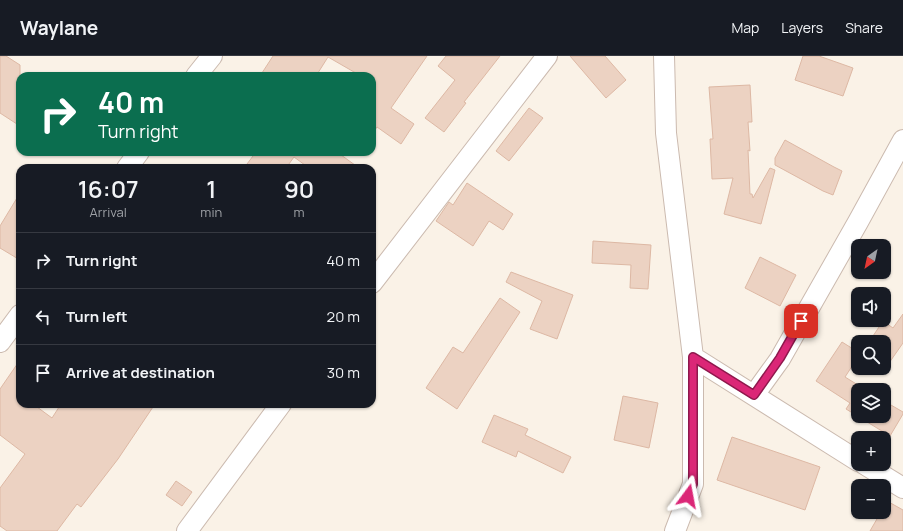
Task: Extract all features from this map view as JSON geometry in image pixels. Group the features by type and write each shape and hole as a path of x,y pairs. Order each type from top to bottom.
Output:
{"street":[{"path":"199,72 212,56"},
{"path":"376,278 547,56"},
{"path":"664,56 666,133 693,357 693,484 675,531"},
{"path":"754,395 780,358 903,140"},
{"path":"0,342 16,320"},
{"path":"693,357 851,457"},
{"path":"186,531 278,408"},
{"path":"875,471 903,488"}],"building":[{"path":"0,56 6,56 20,65 20,72 16,72 16,123 0,113"},
{"path":"273,56 427,56 391,108 414,124 401,144 377,127 376,128 376,72 354,72 328,57 319,72 263,72"},
{"path":"446,56 500,56 464,102 466,103 444,132 425,118 455,80 438,66"},
{"path":"570,56 605,56 626,80 606,98"},
{"path":"803,56 819,56 853,68 843,96 795,80"},
{"path":"750,85 752,122 748,122 750,151 748,150 750,194 752,194 753,198 770,168 775,170 761,224 724,214 733,178 712,179 710,139 713,139 709,87"},
{"path":"529,108 543,118 509,161 496,151"},
{"path":"785,140 842,171 833,195 775,165 775,158"},
{"path":"253,156 342,156 354,164 304,164 294,157 289,164 247,164"},
{"path":"467,183 513,214 503,230 489,221 473,246 436,221 449,202 453,205"},
{"path":"16,200 16,258 0,248 0,226"},
{"path":"593,241 651,245 648,289 630,288 631,265 592,263"},
{"path":"760,257 796,275 780,306 745,288"},
{"path":"511,272 573,295 557,339 530,329 542,301 506,282"},
{"path":"500,298 520,312 457,409 426,388 453,347 463,353"},
{"path":"903,314 903,343 891,360 891,335 874,335 879,327 891,327 893,328"},
{"path":"842,342 851,348 851,368 845,377 855,383 851,383 851,412 846,409 850,403 816,381"},
{"path":"16,366 16,408 38,408 52,418 58,408 152,408 118,459 81,507 77,504 57,531 7,531 0,526 0,488 25,454 0,435 0,389"},
{"path":"623,396 658,403 649,448 614,440"},
{"path":"891,405 903,412 891,434 891,431 882,431 869,423 891,423"},
{"path":"494,415 528,429 525,435 571,457 563,473 518,451 516,457 482,442"},
{"path":"732,437 820,467 805,510 717,480"},
{"path":"176,481 192,492 182,506 166,495"},
{"path":"891,503 903,510 903,531 870,531 877,519 891,519"}],"route":[{"path":"688,496 693,484 693,357 754,395 780,358 801,321"}]}
